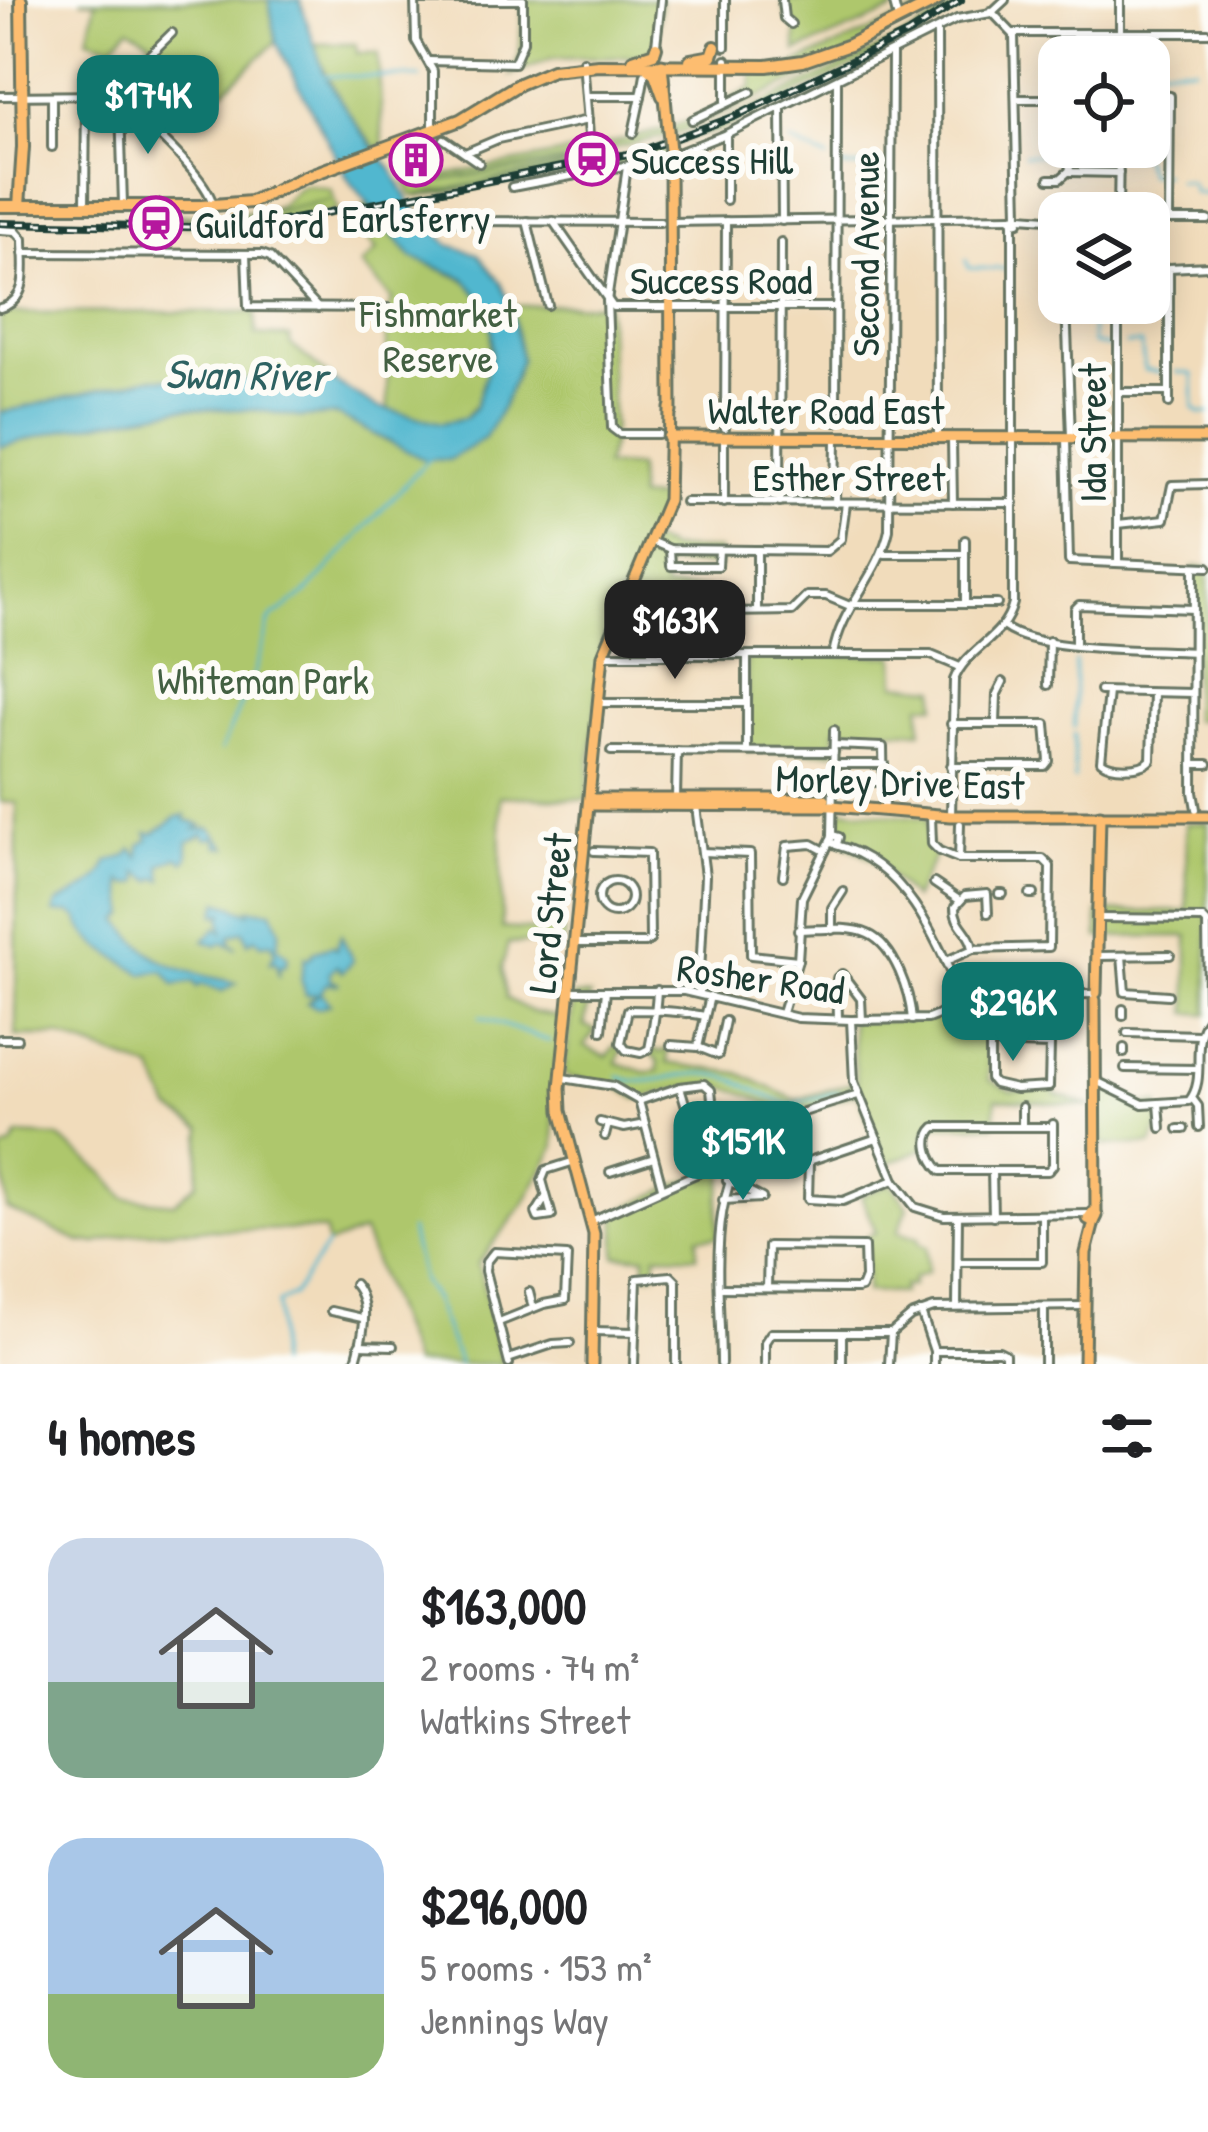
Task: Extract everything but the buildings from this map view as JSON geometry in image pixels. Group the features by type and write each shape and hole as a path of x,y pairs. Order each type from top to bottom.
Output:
{"highway":[{"path":"21,0 22,204"},
{"path":"897,18 928,0"},
{"path":"583,63 723,55 776,59 814,52 938,0"},
{"path":"0,204 211,201 269,195 405,139 438,131 536,76 583,63 651,55 663,62"},
{"path":"663,62 655,74 663,96"},
{"path":"174,201 194,206"},
{"path":"124,203 194,206 211,201"}],"main road":[{"name":"Lord Street","path":"592,1364 592,1221 561,1112 562,1078 604,655 668,500 668,130 663,62"},
{"name":"Lord Street","path":"663,96 667,117"},
{"name":"Walter Road East","path":"666,436 1208,440"},
{"name":"Morley Drive East","path":"590,802 676,799 834,804 954,816 1200,811"},
{"name":"Morley Drive East","path":"590,802 884,804 954,816 1200,811"},
{"path":"1084,1364 1085,1253 1101,1084 1095,995 1104,813"}],"street":[{"path":"429,61 514,63 523,42 523,0 415,0 416,40 433,71 438,131 479,163"},
{"path":"633,133 640,96 663,62 658,29 661,0"},
{"path":"725,0 726,102"},
{"path":"782,0 784,18 791,24"},
{"path":"893,0 897,18"},
{"path":"512,187 627,167 726,134 937,31 993,10 1003,0"},
{"path":"1120,0 1120,33"},
{"path":"959,859 951,695 960,667 1004,627 1013,603 1016,57 1015,33 993,10"},
{"path":"937,31 938,440"},
{"path":"0,96 116,95 172,33"},
{"path":"1015,33 1208,33"},
{"name":"Second Avenue","path":"833,656 851,605 884,554 890,503 892,54"},
{"path":"583,63 590,148"},
{"path":"836,422 837,81"},
{"path":"692,120 751,92"},
{"path":"116,95 211,201"},
{"path":"116,95 124,203"},
{"path":"52,96 52,147"},
{"path":"85,203 86,96"},
{"path":"586,96 640,96"},
{"path":"1017,99 1038,99"},
{"path":"781,107 782,221"},
{"path":"465,153 508,136 588,120"},
{"path":"726,134 726,200"},
{"path":"627,167 607,301 612,428 620,434 666,436"},
{"path":"1119,168 1119,192"},
{"path":"1049,179 1060,179 1069,171 1119,173"},
{"path":"451,221 1038,219"},
{"path":"1170,220 1207,221"},
{"path":"527,221 548,305"},
{"path":"553,221 607,301"},
{"path":"724,502 726,221"},
{"path":"0,230 16,231 22,237 23,253 23,284 13,304 0,308"},
{"path":"780,503 782,242"},
{"path":"23,253 270,257 318,308"},
{"path":"246,254 248,307 388,308"},
{"path":"1169,403 1169,268 1208,266"},
{"name":"Success Road","path":"607,301 616,307 836,307"},
{"path":"1066,324 1068,559 1208,567"},
{"name":"Ida Street","path":"1118,324 1118,564"},
{"path":"1118,392 1169,392"},
{"path":"835,503 836,439"},
{"path":"952,440 953,503"},
{"path":"1118,524 1165,520 1172,485 1208,484"},
{"name":"Esther Street","path":"685,502 1014,503"},
{"path":"651,541 670,549 832,550 844,532 846,503"},
{"path":"965,540 965,604"},
{"path":"670,549 671,566 718,566 719,550"},
{"path":"757,550 757,610"},
{"path":"884,554 965,554"},
{"path":"1194,567 1193,792 1200,811"},
{"path":"634,603 656,613 794,610 810,596 851,605 997,604"},
{"path":"712,599 712,656"},
{"path":"1075,645 1079,604 1194,609"},
{"path":"1004,627 1014,634 1075,645 1194,652"},
{"path":"1048,686 1049,641"},
{"path":"604,655 931,655 960,667"},
{"path":"747,656 747,752"},
{"path":"996,724 997,694 1004,682"},
{"path":"1153,693 1151,760 1142,767 1107,766 1101,761 1104,692 1193,693"},
{"path":"599,703 747,703"},
{"path":"1193,720 1208,720"},
{"path":"951,724 1048,725 1048,766 951,766"},
{"path":"782,1013 798,961 802,898 834,843 834,730"},
{"path":"611,751 747,752 879,745 884,749 884,804"},
{"path":"676,799 677,751"},
{"path":"834,764 884,764"},
{"path":"1193,764 1208,764"},
{"path":"834,782 884,782"},
{"path":"697,806 705,924 699,993"},
{"path":"932,815 932,844 959,859 1048,861"},
{"path":"784,876 787,846 834,843 873,860 898,881 946,961 964,1004"},
{"path":"576,943 647,943 650,853 594,851"},
{"path":"702,852 749,853 751,956 798,961"},
{"path":"946,961 974,949 1049,947 1048,861 1055,853"},
{"path":"605,883 627,883 630,898 626,911 600,908 605,883"},
{"path":"934,883 959,901"},
{"path":"832,930 832,908 843,891"},
{"path":"974,949 971,936 956,918 959,901 968,895 987,894 988,913"},
{"path":"630,898 651,898"},
{"path":"1098,918 1206,921 1208,999"},
{"path":"867,933 872,919"},
{"path":"798,930 867,933 883,946 907,988 912,1020"},
{"path":"1098,956 1171,955"},
{"path":"1122,956 1125,992 1168,995"},
{"path":"838,1019 837,978 842,974 861,998 862,1020"},
{"path":"656,990 656,1010 647,1051 622,1047 627,1011 656,1010 705,1016"},
{"name":"Rosher Road","path":"571,991 699,993 806,1019 851,1020 928,1018 987,999 1095,995"},
{"path":"602,1031 606,991"},
{"path":"698,1047 710,996"},
{"path":"987,999 991,1079 994,1084 1049,1088 1050,1045 990,1043"},
{"path":"1101,1084 1139,1103 1182,1104 1192,1098 1198,1090 1199,1035 1208,1019"},
{"path":"851,1020 851,1067 858,1095 894,1180 915,1207 935,1215 1090,1215"},
{"path":"671,1045 698,1047 718,1055 725,1021"},
{"path":"1126,1033 1199,1035"},
{"path":"0,1039 16,1039"},
{"path":"1125,1069 1198,1069"},
{"path":"562,1078 613,1086 639,1100 680,1087 709,1086 714,1118 691,1124 680,1087"},
{"path":"721,1364 722,1200 733,1166 772,1126 858,1095"},
{"path":"1192,1098 1198,1106 1199,1127"},
{"path":"639,1100 662,1187"},
{"path":"1160,1104 1161,1128"},
{"path":"1022,1107 1022,1127"},
{"path":"605,1136 604,1123 624,1128 645,1124"},
{"path":"1053,1126 1051,1168 939,1170 929,1149 932,1129 1022,1127 1053,1126"},
{"path":"877,1138 809,1161 808,1199 843,1201 894,1180"},
{"path":"610,1172 654,1158"},
{"path":"546,1197 542,1180 546,1171 575,1161"},
{"path":"592,1221 718,1164 733,1166"},
{"path":"992,1172 993,1216"},
{"path":"722,1200 762,1198 728,1180"},
{"path":"957,1306 958,1216"},
{"path":"958,1262 1042,1262 1042,1216"},
{"path":"721,1288 767,1288 860,1288 865,1278 864,1246 768,1246 767,1288"},
{"path":"499,1322 565,1300 567,1256 494,1252 485,1271 508,1362 553,1344 570,1343"},
{"path":"634,1364 638,1279 674,1277 676,1364"},
{"path":"354,1284 363,1294 364,1305 355,1364"},
{"path":"529,1292 533,1309"},
{"path":"765,1364 767,1335 891,1333 921,1312 957,1306 1084,1306"},
{"path":"1044,1307 1044,1364"},
{"path":"331,1311 362,1317"},
{"path":"921,1312 934,1364"},
{"path":"593,1331 635,1332"},
{"path":"842,1333 842,1364"},
{"path":"889,1364 891,1333"},
{"path":"359,1345 393,1346"},
{"path":"934,1351 999,1351 1005,1354 1006,1364"}],"green space":[{"path":"80,0 269,0 276,42 201,111 151,62 150,40 129,28 112,45 88,38 96,1"},
{"path":"523,0 661,0 656,47 643,56 552,58 511,75 519,56"},
{"path":"782,0 893,0 893,11 796,52 796,25 788,23"},
{"path":"944,0 823,68 685,131 564,161 415,184 565,166 412,196 406,182 570,152 690,121 730,107 729,98 752,88 752,69 790,66"},
{"path":"962,2 944,19 849,69 721,130 663,147 640,160 661,150 668,156 662,159 416,197 635,154 699,134 913,32"},
{"path":"313,44 356,44 357,53 378,53 383,145 376,148 348,111"},
{"path":"307,185 330,189 338,210 251,223 180,225 180,221 236,220 330,200 237,217 136,218 136,214 266,209"},
{"name":"Fishmarket Reserve","path":"367,206 412,257 471,283 483,300 492,331 488,369 478,402 465,418 441,423 388,411 386,317 392,299 361,265 377,250 344,215"},
{"name":"Whiteman Park","path":"607,304 613,439 605,466 637,467 638,498 664,498 615,606 601,650 587,800 500,796 502,928 565,932 564,944 508,943 502,968 506,998 532,1012 562,1018 553,1097 555,1147 524,1204 478,1263 502,1364 413,1364 363,1232 327,1245 325,1230 181,1229 80,1242 7,1209 0,1151 12,1146 18,1135 58,1137 103,1172 125,1198 174,1203 197,1183 202,1129 170,1109 153,1070 59,1036 16,1036 17,803 0,802 0,447 66,429 180,408 260,410 298,417 337,415 388,442 485,438 518,363 511,306"},
{"path":"255,312 256,335 290,337 290,344 335,381 150,378 0,413 0,313"},
{"path":"651,541 670,549 719,550 719,565 669,565 664,570 664,589 707,589 712,610 656,613 626,597"},
{"path":"1194,567 1208,567 1208,720 1193,720"},
{"path":"895,655 896,684 936,688 936,705 921,705 921,731 835,730 834,752 747,751 747,656"},
{"path":"841,809 927,818 928,843 937,852 913,899 876,861 843,843 836,833"},
{"path":"1186,823 1208,823 1208,1014 1188,1013 1188,936 1098,937 1098,912 1187,911"},
{"path":"574,996 590,996 584,1026 596,1030 584,1046 607,1057 618,1042 617,1063 658,1071 658,1061 651,1054 664,1049 667,1063 739,1073 796,1100 852,1083 855,1094 789,1115 716,1086 682,1088 638,1099 614,1085 568,1077 564,1074"},
{"path":"986,1001 989,1080 1012,1091 1054,1087 1055,1094 1094,1107 996,1099 994,1125 931,1125 925,1132 925,1148 886,1164 858,1095 851,1021 928,1020"},
{"path":"1102,1086 1143,1104 1159,1104 1160,1124 1152,1145 1102,1145"},
{"path":"726,1167 718,1237 698,1237 697,1256 656,1255 655,1274 645,1274 645,1256 616,1256 616,1212"},
{"path":"891,1183 908,1207 898,1232 919,1238 919,1244 927,1247 927,1272 912,1279 912,1286 903,1286 902,1293 866,1292 866,1237 876,1232 861,1196"}],"water":[{"name":"Swan River","path":"269,0 300,0 325,76 393,171 409,202 449,245 478,254 501,283 511,306 521,359 485,438 449,460 423,459 337,415 298,417 260,410 180,408 66,429 0,447 0,413 150,378 279,382 328,378 377,407 441,423 465,418 475,408 492,355 492,331 483,300 464,278 412,257 348,179 276,42"},
{"path":"186,815 185,820 201,825 196,829 210,828 227,847 203,834 188,842 184,862 178,857 161,865 163,880 153,881 138,872 140,882 129,885 122,881 127,915 120,921 146,950 172,966 236,983 222,991 202,984 197,987 194,982 175,985 164,971 143,974 95,943 78,918 54,913 57,903 94,882 108,862 127,856 132,849 139,857 140,845 149,840 147,833 154,834"},
{"path":"219,901 249,913 249,909 272,911 280,930 277,947 288,956 286,965 279,967 279,977 276,962 270,963 275,953 272,943 261,944 255,938 248,943 244,931 231,935 230,943 237,949 204,941 217,927 223,932 225,912 215,915"},
{"path":"341,935 353,961 342,972 337,966 330,972 330,980 340,984 326,984 321,992 330,1004 318,1008 307,1003 319,994 306,995 301,979 305,957 332,946 336,949"}],"waterway":[{"path":"1170,67 1195,67"},
{"path":"325,76 420,77"},
{"path":"790,142 828,159"},
{"path":"1024,155 1038,155"},
{"path":"841,167 883,167"},
{"path":"1146,168 1148,174 1164,174"},
{"path":"1177,181 1190,182 1194,193 1208,194"},
{"path":"966,260 969,268 1007,269"},
{"path":"1091,324 1093,344 1111,347"},
{"path":"1126,344 1141,344 1145,370 1160,372"},
{"path":"1177,372 1193,374 1194,408 1208,413"},
{"path":"221,750 255,671 270,619 305,594 431,456"},
{"path":"1074,727 1075,661"},
{"path":"1074,734 1074,779"},
{"path":"480,1017 549,1041"},
{"path":"619,1077 640,1081 719,1076 790,1105 839,1092"},
{"path":"410,1230 422,1281 459,1364"},
{"path":"277,1364 278,1303 293,1295 327,1245"}],"railway":[{"path":"0,223 188,227 274,223 638,152 736,116 909,33 961,0"}],"place":[{"name":"Success Hill","path":"592,159"},
{"name":"Earlsferry","path":"416,160"},
{"name":"Guildford","path":"156,223"}]}
